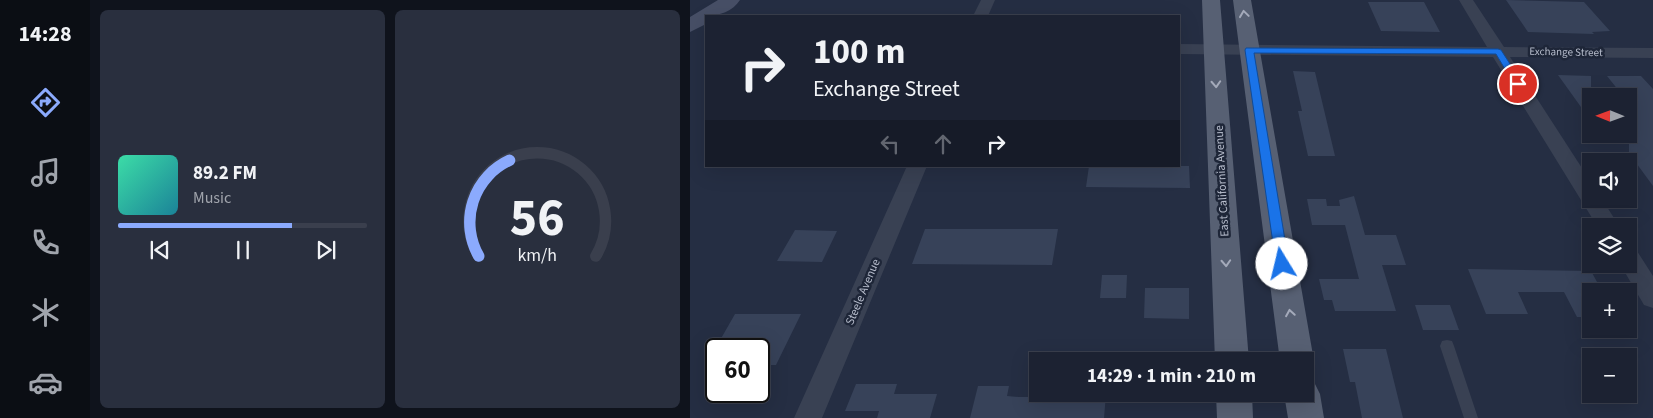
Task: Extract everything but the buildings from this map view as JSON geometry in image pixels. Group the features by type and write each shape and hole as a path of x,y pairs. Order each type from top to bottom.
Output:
{"main road":[{"path":"709,15 731,0"},
{"name":"East California Avenue","path":"1211,0 1231,352"},
{"path":"1242,0 1296,352"},
{"path":"1234,402 1235,418"},
{"path":"1303,402 1306,418"}],"street":[{"path":"981,15 988,0"},
{"path":"1466,0 1603,218"},
{"name":"Exchange Street","path":"1180,49 1653,53"},
{"name":"Steele Avenue","path":"808,418 917,167"},
{"path":"1637,271 1653,297"}],"lane":[{"path":"1447,346 1471,418"}],"route":[{"path":"1282,264 1250,50 1498,52 1518,84"}]}
